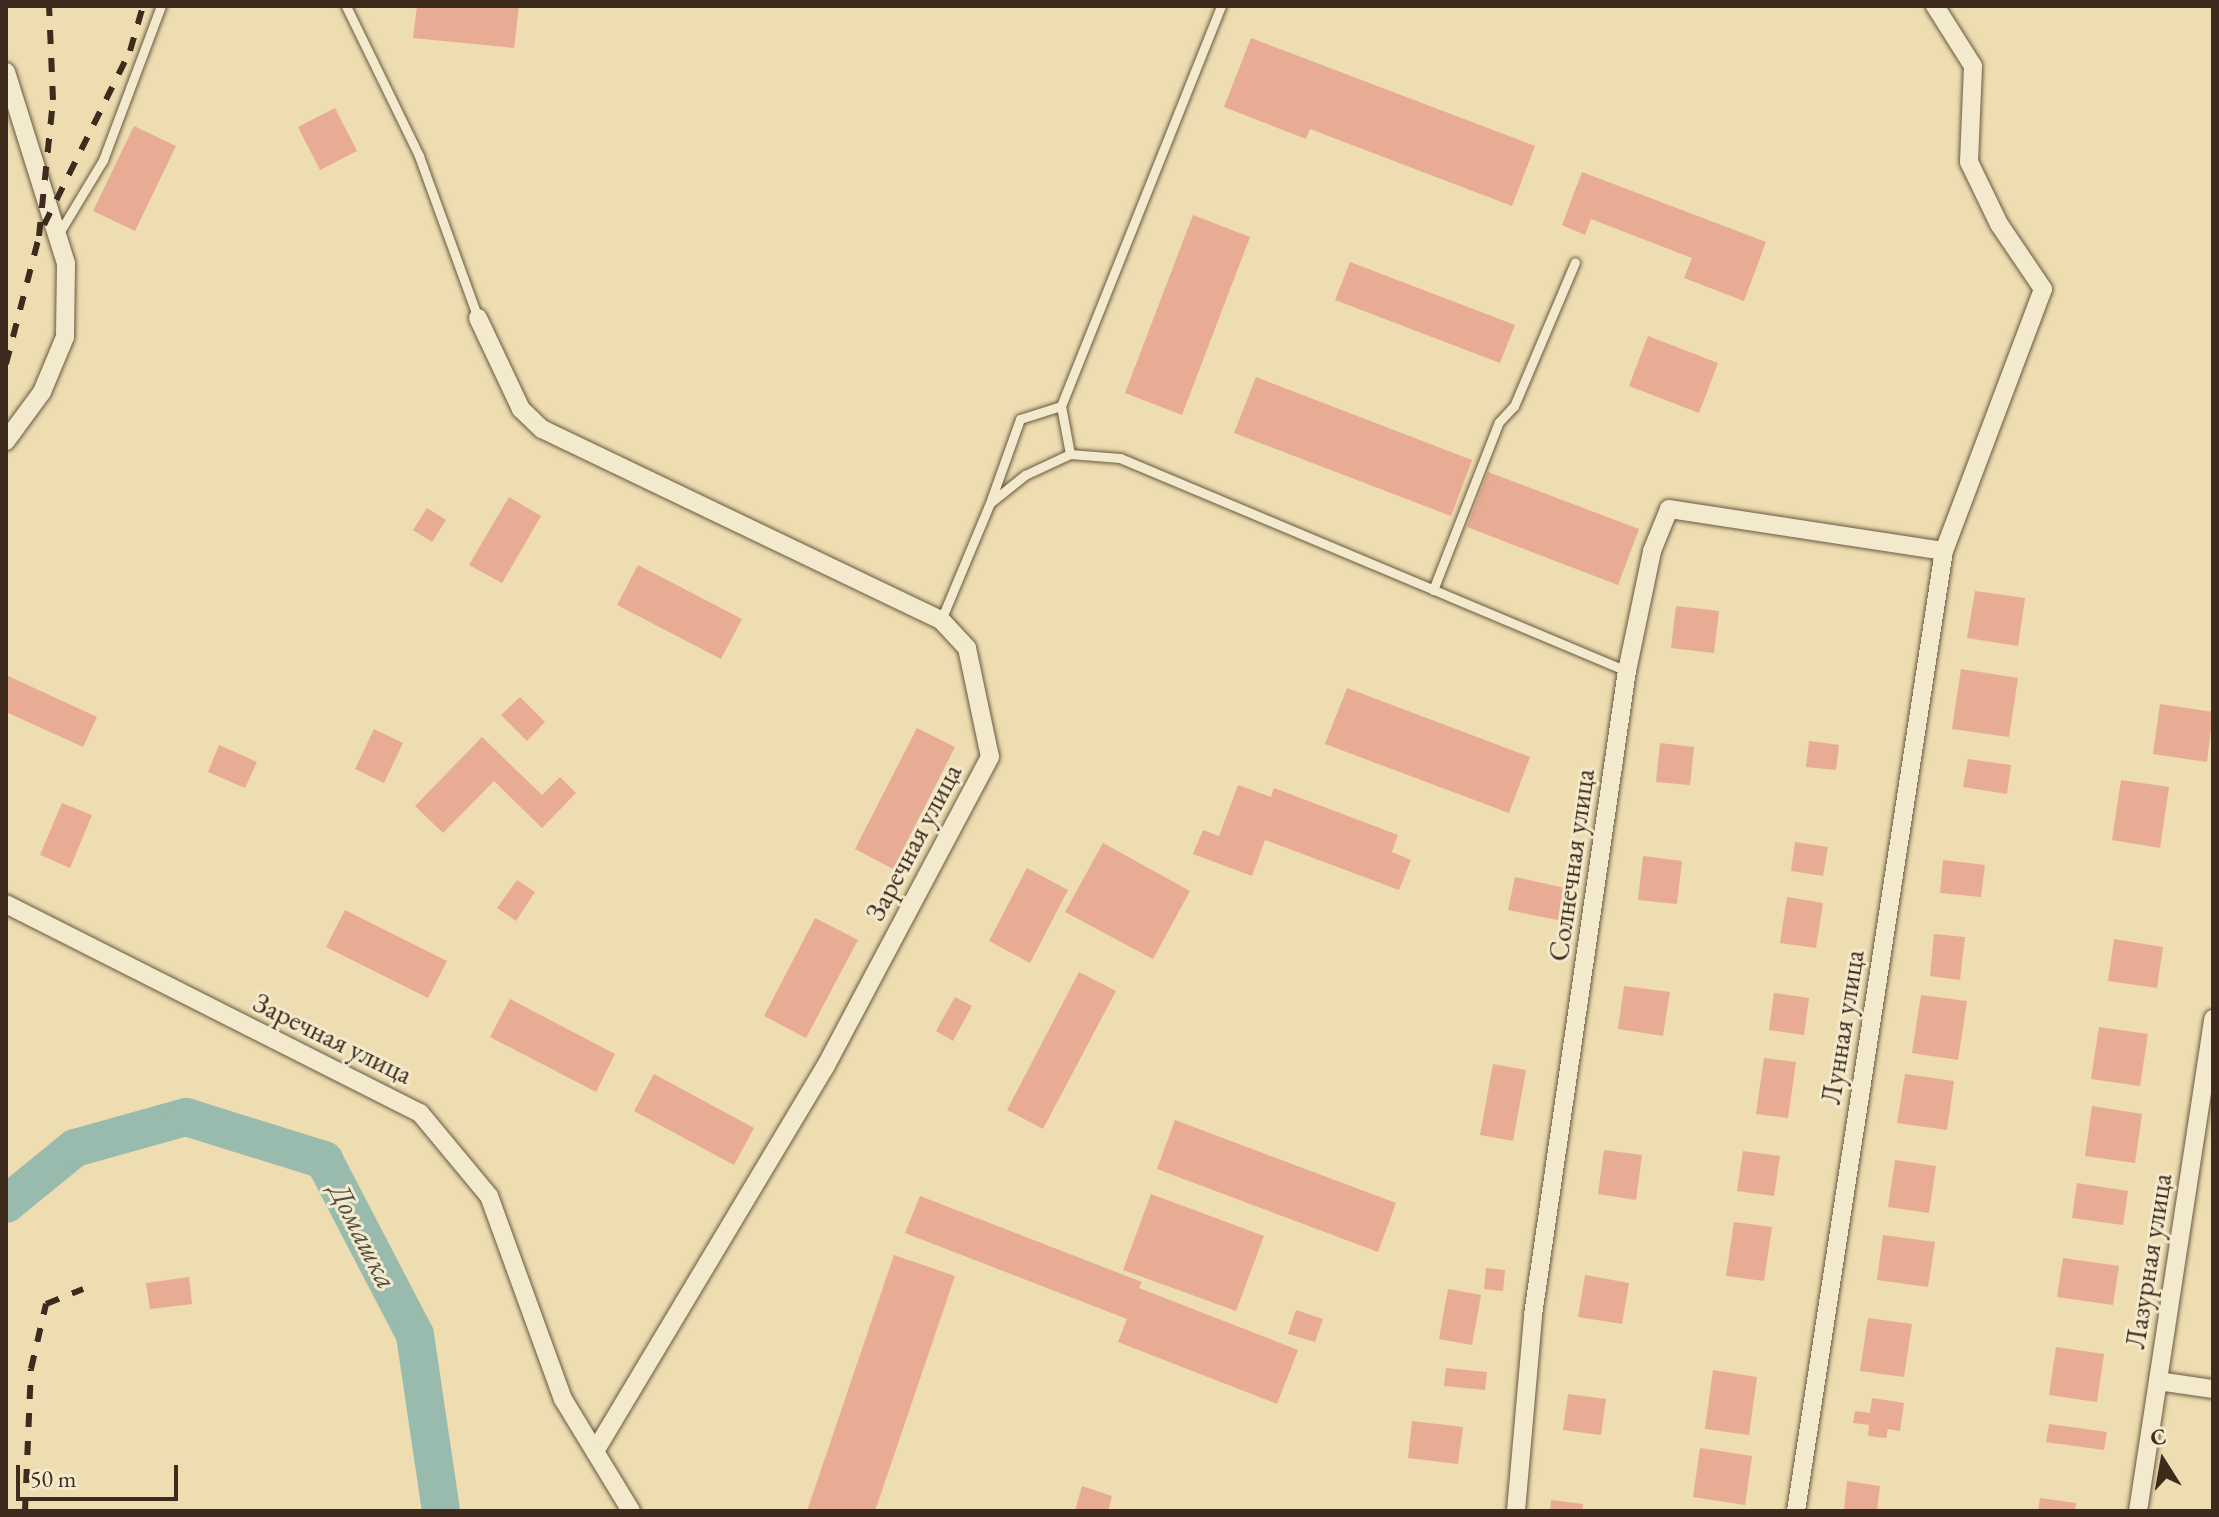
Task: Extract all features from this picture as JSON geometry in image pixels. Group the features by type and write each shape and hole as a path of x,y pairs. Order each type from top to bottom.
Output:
{"street":[{"name":"Лунная улица","path":"1796,1511 1944,551 2043,289 1999,224 1969,162 1973,66 1935,6"},
{"path":"6,72 59,233 66,264 65,337 42,392 6,441"},
{"name":"Заречная улица","path":"478,318 521,409 542,429 941,620 967,648 990,757 825,1067 595,1451"},
{"name":"Солнечная улица","path":"1516,1511 1533,1315 1627,671 1652,551 1669,509 1944,551"},
{"name":"Заречная улица","path":"6,904 420,1113 489,1196 563,1399 631,1511"},
{"name":"Лазурная улица","path":"2138,1511 2213,1019"},
{"path":"2158,1381 2213,1389"},
{"path":"619,1491 622,1511"}],"lane":[{"path":"59,233 103,160 161,6"},
{"path":"346,6 419,156 478,318"},
{"path":"1070,454 1061,406 1221,6"},
{"path":"1433,590 1499,422 1514,406 1575,262"},
{"path":"941,620 990,503 1020,419 1061,406"},
{"path":"990,503 1025,475 1070,454 1120,458 1627,671"}],"building":[{"path":"417,6 519,6 514,48 413,38"},
{"path":"1251,38 1535,146 1512,206 1310,129 1306,139 1224,107"},
{"path":"335,108 357,151 320,170 298,127"},
{"path":"134,126 176,146 135,231 93,211"},
{"path":"1582,172 1766,242 1744,301 1684,278 1692,258 1591,219 1585,235 1562,225"},
{"path":"1193,215 1250,237 1182,415 1125,393"},
{"path":"1350,262 1515,325 1500,363 1335,300"},
{"path":"1648,336 1718,363 1699,413 1629,386"},
{"path":"1256,377 1472,460 1451,516 1234,433"},
{"path":"1488,472 1639,529 1618,585 1467,527"},
{"path":"509,497 541,516 502,583 469,565"},
{"path":"427,508 446,520 432,542 413,530"},
{"path":"638,565 742,619 721,659 617,605"},
{"path":"1975,591 2025,598 2018,646 1967,638"},
{"path":"1676,606 1719,611 1714,653 1671,648"},
{"path":"1961,669 2018,678 2009,737 1952,729"},
{"path":"6,675 97,717 83,747 6,712"},
{"path":"1347,688 1530,757 1509,813 1325,744"},
{"path":"520,697 545,722 527,741 501,715"},
{"path":"2160,704 2213,712 2207,762 2153,754"},
{"path":"917,728 955,747 893,869 855,849"},
{"path":"374,729 403,743 384,783 355,769"},
{"path":"482,737 542,795 560,777 576,793 542,828 494,781 443,833 415,806"},
{"path":"1809,741 1839,745 1836,770 1806,767"},
{"path":"1660,743 1694,747 1690,785 1656,782"},
{"path":"219,745 257,762 245,788 208,772"},
{"path":"1968,759 2011,765 2007,794 1963,787"},
{"path":"2121,780 2169,787 2160,848 2112,840"},
{"path":"1238,785 1271,797 1274,788 1398,835 1392,852 1411,860 1399,890 1265,840 1252,876 1193,854 1203,830 1219,836"},
{"path":"62,803 92,815 70,868 40,855"},
{"path":"1795,842 1828,847 1823,876 1791,871"},
{"path":"1103,843 1190,891 1153,959 1065,912"},
{"path":"1643,856 1682,861 1677,904 1638,900"},
{"path":"1943,860 1985,865 1981,897 1940,893"},
{"path":"1027,868 1068,890 1030,963 989,941"},
{"path":"1515,877 1574,890 1567,922 1508,910"},
{"path":"517,880 535,892 516,921 497,908"},
{"path":"1787,897 1823,903 1816,948 1780,943"},
{"path":"345,910 447,961 428,998 326,947"},
{"path":"815,918 858,940 806,1038 764,1016"},
{"path":"1934,934 1965,937 1960,980 1930,976"},
{"path":"2114,939 2163,947 2157,988 2108,981"},
{"path":"1079,972 1116,991 1043,1129 1007,1110"},
{"path":"1624,986 1670,992 1663,1036 1618,1029"},
{"path":"1774,993 1809,998 1804,1035 1769,1030"},
{"path":"1921,995 1967,1001 1958,1060 1912,1053"},
{"path":"955,997 972,1006 953,1041 936,1031"},
{"path":"510,999 615,1054 596,1092 490,1037"},
{"path":"2099,1027 2148,1034 2140,1086 2091,1079"},
{"path":"1764,1058 1796,1062 1788,1118 1756,1114"},
{"path":"1493,1064 1526,1070 1513,1141 1480,1135"},
{"path":"654,1074 754,1128 734,1165 634,1111"},
{"path":"1905,1074 1954,1081 1947,1130 1897,1123"},
{"path":"2092,1106 2142,1114 2135,1163 2085,1156"},
{"path":"1175,1120 1396,1203 1378,1252 1157,1169"},
{"path":"1604,1150 1642,1155 1636,1200 1598,1194"},
{"path":"1743,1151 1780,1156 1774,1196 1737,1191"},
{"path":"1895,1160 1936,1166 1929,1213 1888,1207"},
{"path":"2077,1183 2128,1191 2123,1225 2072,1218"},
{"path":"1151,1194 1264,1236 1236,1311 1123,1270"},
{"path":"920,1196 1142,1282 1139,1288 1298,1350 1277,1404 1118,1342 1127,1319 905,1233"},
{"path":"1734,1222 1772,1227 1764,1281 1726,1276"},
{"path":"1883,1235 1935,1242 1928,1287 1877,1280"},
{"path":"894,1255 955,1276 875,1511 807,1511"},
{"path":"2063,1258 2119,1266 2113,1305 2057,1297"},
{"path":"1486,1268 1505,1270 1503,1291 1484,1289"},
{"path":"1585,1275 1629,1283 1622,1324 1578,1317"},
{"path":"189,1277 192,1304 150,1309 146,1283"},
{"path":"1448,1289 1481,1295 1472,1345 1439,1339"},
{"path":"1296,1310 1323,1319 1315,1342 1288,1334"},
{"path":"1868,1318 1912,1324 1904,1377 1860,1371"},
{"path":"2056,1347 2104,1354 2097,1402 2049,1395"},
{"path":"1446,1368 1487,1372 1485,1390 1444,1386"},
{"path":"1713,1370 1757,1377 1749,1435 1705,1429"},
{"path":"1568,1394 1606,1399 1601,1435 1563,1430"},
{"path":"1872,1398 1904,1403 1900,1431 1888,1429 1886,1438 1868,1436 1869,1425 1853,1423 1855,1411 1870,1413"},
{"path":"1412,1421 1463,1427 1458,1464 1408,1458"},
{"path":"2049,1424 2107,1432 2104,1450 2046,1442"},
{"path":"1700,1448 1752,1456 1745,1505 1693,1497"},
{"path":"1847,1481 1880,1486 1877,1511 1844,1511"},
{"path":"1082,1486 1112,1496 1108,1511 1075,1511"},
{"path":"2040,1498 2076,1503 2075,1511 2038,1511"},
{"path":"1551,1500 1583,1504 1582,1511 1550,1511"}],"waterway":[{"name":"Домашка","path":"6,1204 75,1148 186,1117 324,1160 415,1335 441,1511"}],"railway":[{"path":"6,364 39,236 53,100 49,6"},
{"path":"44,225 130,51 143,6"},
{"path":"25,1511 31,1369 46,1304 83,1289"}]}
